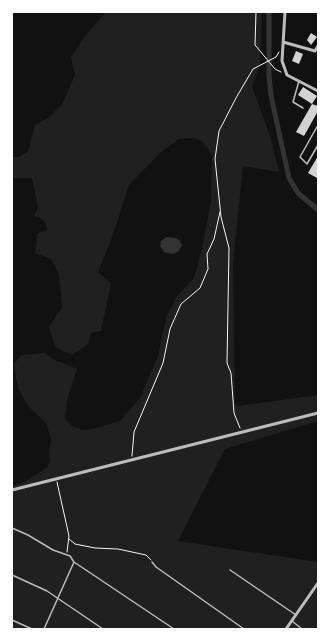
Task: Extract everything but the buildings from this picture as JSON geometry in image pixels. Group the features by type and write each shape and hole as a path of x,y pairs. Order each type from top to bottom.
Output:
{"street":[{"path":"284,12 282,61 287,75 318,91"},
{"path":"283,42 315,51 318,46"},
{"path":"12,490 318,413"},
{"path":"286,629 318,583"}],"lane":[{"path":"299,81 293,102 303,108"},
{"path":"318,125 300,157 307,164 318,145"},
{"path":"12,528 70,556 74,562 174,629"},
{"path":"44,629 74,562"},
{"path":"152,562 156,567 244,629"},
{"path":"230,570 296,616"},
{"path":"12,576 58,598 103,629"},
{"path":"12,620 32,629"},
{"path":"292,621 302,629"}],"path":[{"path":"256,12 255,46 275,69 287,75"},
{"path":"242,432 234,413 231,373 228,363 229,248 220,209 215,159 219,131 253,69 276,57 280,50"},
{"path":"131,460 134,432 163,363 170,329 181,304 200,288 208,269 207,254 214,239 220,209"},
{"path":"56,480 69,539 66,554"},
{"path":"69,539 75,544 95,548 118,549 146,555 152,562"}],"shaded area":[{"path":"106,12 262,12 260,64 252,87 270,136 279,172 243,166 233,264 235,403 238,406 318,395 318,421 225,449 178,541 318,562 318,629 12,629 12,486 20,484 47,468 50,461 49,450 51,439 46,423 28,406 18,388 14,364 21,355 45,353 51,358 77,369 67,400 65,418 72,426 82,430 93,429 120,421 140,398 158,356 166,318 177,296 194,278 202,249 211,201 212,156 203,142 194,138 179,139 160,153 129,185 113,235 98,272 111,283 101,331 91,333 88,344 72,355 55,347 49,327 62,307 59,274 51,259 35,253 38,233 47,231 46,223 40,218 34,216 38,208 32,178 12,178 12,157 19,157 28,151 35,125 48,118 63,103 75,75 71,57 86,35"},
{"path":"166,237 176,238 179,240 182,245 179,251 173,254 164,252 160,246 161,241"}],"waterway":[{"path":"269,12 269,75 271,96 289,178 298,193 318,210"}]}
